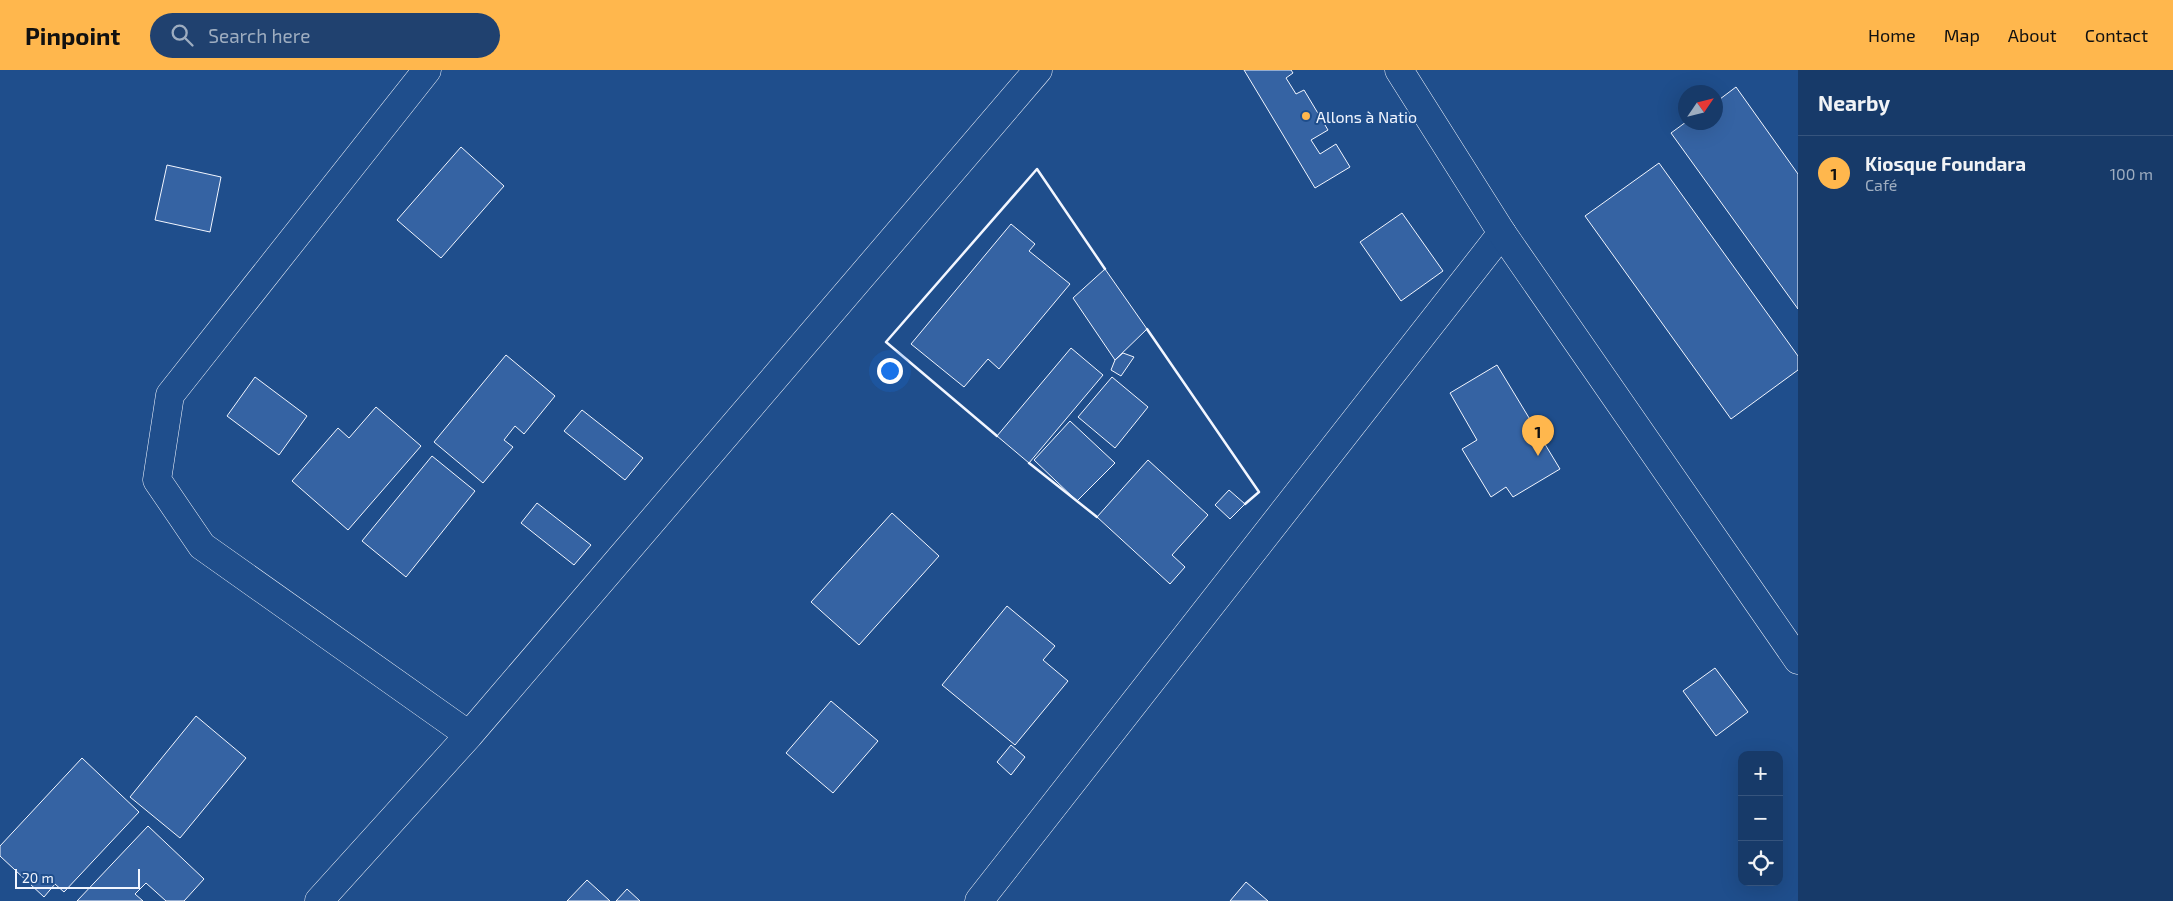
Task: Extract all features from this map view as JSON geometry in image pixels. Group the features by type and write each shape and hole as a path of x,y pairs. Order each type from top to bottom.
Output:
{"street":[{"path":"427,70 170,395 157,480 202,546 469,735"},
{"path":"319,901 469,735 1038,70"},
{"path":"1409,76 1502,234 1798,660"},
{"path":"980,901 1502,234"}],"building":[{"path":"1244,70 1291,70 1293,73 1286,78 1296,94 1304,90 1328,130 1311,140 1320,154 1336,144 1350,167 1315,188"},
{"path":"1736,87 1798,174 1798,309 1671,133 1678,128 1678,130 1723,130 1723,97"},
{"path":"461,147 504,186 441,258 397,220"},
{"path":"1659,163 1798,356 1798,370 1731,419 1585,216"},
{"path":"167,165 221,177 210,232 155,220"},
{"path":"1402,213 1443,271 1401,301 1360,242"},
{"path":"1011,224 1035,244 1029,251 1070,284 999,369 988,359 964,387 911,344"},
{"path":"1105,269 1147,329 1115,360 1073,298"},
{"path":"1071,348 1103,375 1029,463 997,436"},
{"path":"1123,353 1134,357 1121,376 1111,370 1115,360"},
{"path":"506,355 555,396 524,434 515,426 504,440 513,447 483,483 434,442"},
{"path":"1497,365 1560,469 1513,497 1506,487 1491,497 1462,449 1477,440 1450,393"},
{"path":"255,377 307,416 279,455 227,416"},
{"path":"1112,377 1148,407 1115,448 1078,417"},
{"path":"376,407 421,446 348,530 292,481 338,428 349,438"},
{"path":"582,410 643,458 625,480 564,431"},
{"path":"1070,421 1115,463 1077,501 1034,460"},
{"path":"432,456 475,491 406,577 362,541"},
{"path":"1148,460 1208,515 1172,555 1185,567 1170,584 1097,517"},
{"path":"1229,490 1245,504 1230,519 1215,505"},
{"path":"537,503 591,545 574,565 521,523"},
{"path":"892,513 939,556 859,645 811,602"},
{"path":"1007,606 1055,646 1043,660 1068,681 1015,745 942,685"},
{"path":"1715,668 1748,712 1716,736 1683,691"},
{"path":"831,701 878,741 833,793 786,753"},
{"path":"196,716 246,758 180,838 130,797"},
{"path":"1011,745 1025,757 1011,775 997,762"},
{"path":"82,758 139,812 64,892 55,884 44,897 0,856 0,846"},
{"path":"148,826 204,879 184,901 166,901 146,883 135,894 143,901 77,901"},
{"path":"587,880 610,901 567,901"},
{"path":"1246,882 1268,901 1230,901"},
{"path":"627,889 640,901 616,901"}],"wall":[{"path":"997,436 886,342 1037,169 1105,269"},
{"path":"1147,329 1259,492 1245,504"},
{"path":"1029,463 1097,517"}],"place":[{"name":"Allons à Natio","path":"1306,116"},
{"name":"Kiosque Foundara","path":"1538,456"}]}
